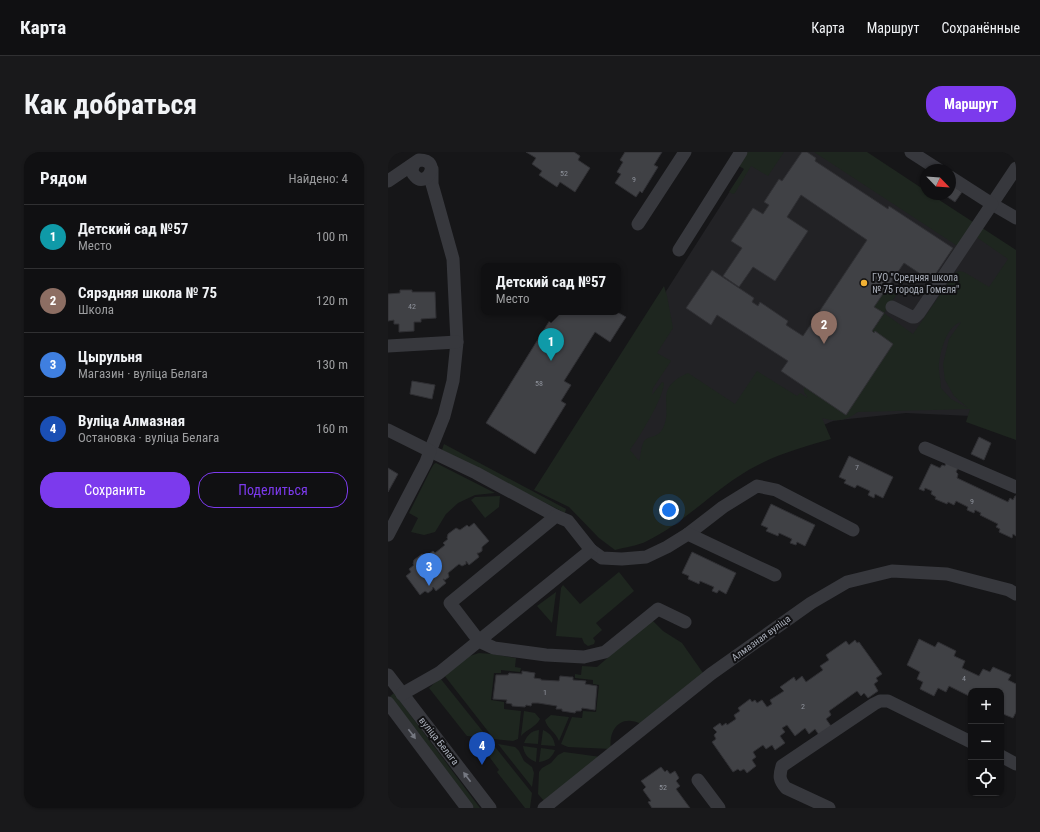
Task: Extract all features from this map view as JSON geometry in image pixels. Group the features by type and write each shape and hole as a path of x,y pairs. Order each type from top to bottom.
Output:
{"street":[{"path":"638,224 685,152"},
{"path":"679,250 741,152"},
{"path":"911,152 929,164"},
{"path":"388,181 419,160 429,162 432,169 432,184 453,259 457,342 453,380 444,416 426,462 388,534"},
{"path":"892,307 912,317 915,317 919,313 1016,168"},
{"path":"956,181 1016,218"},
{"path":"388,346 457,342"},
{"path":"388,430 476,473 568,521 591,550 602,558 622,560 646,557 667,547 688,534 723,507 757,486 776,490 853,530"},
{"path":"925,448 1016,487"},
{"path":"556,516 450,603 479,641 494,648 517,652 584,657 605,652 658,609 685,622"},
{"path":"688,534 775,575"},
{"path":"402,694 439,673 591,550"},
{"name":"Алмазная вуліца","path":"544,808 711,674 811,603 847,582 892,571 947,574 1009,590 1016,594"},
{"name":"вуліца Белага","path":"388,675 490,808"},
{"path":"829,808 786,788 781,782 779,775 782,766 880,701 888,701 968,741"},
{"name":"вуліца Белага","path":"390,708 467,808"},
{"path":"1004,758 1016,764"},
{"path":"698,780 719,808"}],"shaded area":[{"path":"748,152 784,152 768,176 751,166 733,194 729,192 744,169 739,166"},
{"path":"755,152 849,152 920,198 920,200 923,200 1016,260 971,416 906,413 833,421 754,454 543,484"},
{"path":"814,152 867,152 920,187 920,200 939,200 1016,250 1016,440 966,422 970,409 858,412 841,420 822,418 831,439 785,453 758,465 730,482 662,533 643,543 615,550 599,538 569,507 534,490 664,286 673,328 657,353 671,361 653,388 652,395 662,382 664,383 660,398 645,427 630,450 639,461 645,440 657,435 663,428 666,420 667,391 670,385 688,373 735,404 757,371 797,396 800,393 808,398 804,392 804,387 846,414 893,344 872,331 884,314 874,307 889,285 899,291 884,313 913,334 955,273 959,271 964,272 989,287 1008,259 972,234 962,249","holes":["961,322 949,339 943,364 945,380 954,396 968,408 951,399 941,388 939,369 940,357 948,333 956,324"]},
{"path":"444,444 566,509 565,513 442,450"},
{"path":"436,463 495,493 475,495 458,503 446,514 435,532 424,535 411,532 418,518 409,513 431,469"},
{"path":"500,496 499,507 485,518 471,500 475,497"},
{"path":"619,572 634,591 596,623 602,630 593,638 595,641 594,644 588,646 584,643 582,638 556,636 561,588 563,585 580,604"},
{"path":"556,592 552,623 537,606"},
{"path":"652,620 663,631 682,643 703,673 641,724 634,721 627,721 617,725 612,735 611,749 568,747 561,744 572,717 582,718 583,711 596,712 599,685 593,684 593,680 575,678 575,674 581,675 582,666 597,667"},
{"path":"479,653 516,658 515,667 521,668 520,672 501,670 501,673 494,673 491,700 504,702 504,709 521,711 518,739 513,741 494,739 444,675 467,657"},
{"path":"440,678 488,738 467,736 429,688"},
{"path":"394,693 480,808 474,808 388,698"},
{"path":"524,711 535,713 540,719 521,736"},
{"path":"551,715 569,717 559,741 545,720"},
{"path":"539,730 538,744 524,743 530,734"},
{"path":"543,730 551,736 555,746 541,745"},
{"path":"472,742 492,743 532,793 530,808 525,808 497,772 499,770 488,755 484,757"},
{"path":"498,744 515,747 519,751 524,761 532,767 534,773 532,787"},
{"path":"523,746 537,748 536,762 527,756"},
{"path":"541,748 555,750 549,759 539,762"},
{"path":"564,752 601,757 545,802 538,794 539,772 542,768 551,763 558,755"}],"building":[{"path":"526,152 574,152 580,156 578,160 590,168 575,192 560,182 557,187 539,175 542,171 532,164 536,158"},
{"path":"625,152 662,152 654,165 658,167 642,193 640,191 636,197 615,183 621,174 617,172 623,162 620,160"},
{"name":"ГУО \"Средняя школа № 75 города Гомеля\"","path":"802,152 807,152 816,158 815,161 888,209 889,206 953,248 931,281 904,263 874,307 884,313 872,331 874,333 875,331 893,344 846,415 781,371 788,361 717,315 711,325 686,308 712,270 754,298 752,302 758,306 760,302 788,321 786,325 803,336 867,240 801,195 787,217 808,231 775,281 753,267 739,287 723,276 742,248 731,241 753,208 763,214 769,205 764,202 779,179 782,181"},
{"path":"956,188 962,192 955,202 952,200 956,200"},
{"path":"400,290 412,290 412,292 435,292 436,318 421,319 421,322 414,322 414,331 399,332 399,324 394,324 394,320 388,321 388,294 400,293"},
{"path":"621,314 626,317 610,342 595,332 564,381 571,385 561,401 566,404 535,454 486,423 553,315"},
{"path":"412,381 435,385 432,399 410,394"},
{"path":"979,437 991,443 984,460 971,454"},
{"path":"849,456 893,477 883,498 875,494 874,498 868,495 870,491 857,485 855,488 844,483 846,480 839,477"},
{"path":"946,462 958,468 956,472 958,474 957,478 1008,502 1010,498 1013,500 1016,496 1016,536 1013,534 1012,538 999,532 1000,529 996,527 998,524 980,515 981,513 975,510 974,513 967,510 968,507 956,501 954,505 948,502 947,504 935,499 936,497 931,494 932,491 925,488 924,491 919,489 931,464 940,468 942,465 945,466"},
{"path":"388,468 398,474 388,492"},
{"path":"771,504 815,525 805,546 797,542 796,545 790,543 792,539 779,533 778,536 766,531 768,528 761,525"},
{"path":"474,523 489,541 482,547 482,551 477,553 479,557 469,565 466,561 466,564 462,566 459,564 448,573 449,577 445,580 443,579 446,583 436,591 433,587 428,593 425,591 420,595 406,576 411,572 409,569 414,565 414,560 422,554 426,556 433,551 435,553 445,545 443,543 448,539 448,534 456,528 460,530 467,525 469,527"},
{"path":"692,552 736,573 726,594 719,590 717,593 712,591 714,587 700,581 699,584 688,579 689,576 682,573"},
{"path":"919,639 935,647 938,642 956,651 954,656 965,661 962,668 979,676 983,669 990,672 993,667 1011,675 1008,680 1016,684 1016,712 1013,718 1004,714 1004,688 968,688 968,696 949,686 946,692 938,688 934,696 920,689 923,682 917,679 920,672 907,665"},
{"path":"855,640 857,643 859,642 882,674 876,678 878,681 874,684 878,691 868,698 864,693 861,696 857,691 829,711 831,715 826,719 831,726 819,735 815,729 809,734 805,728 795,736 787,725 782,728 785,732 780,736 785,743 775,750 772,745 766,749 763,745 753,752 756,757 752,760 756,766 747,773 744,769 740,771 738,769 733,772 712,742 716,739 714,735 717,732 713,728 720,723 722,726 726,723 727,725 736,719 734,715 740,711 738,708 750,699 752,702 755,700 757,703 762,700 767,707 772,704 770,700 784,691 780,687 794,677 796,681 802,676 806,682 823,670 820,666 829,660 826,655 846,641 849,645"},
{"path":"522,671 535,673 534,678 541,680 559,681 560,676 573,677 573,680 586,681 585,684 597,686 595,710 582,708 581,711 576,711 575,713 562,711 562,709 556,709 557,706 532,703 531,706 526,705 525,707 512,706 512,704 506,703 507,700 493,699 496,675 508,675 509,673 522,674"},
{"path":"661,767 665,772 667,770 670,774 675,771 679,778 676,781 680,786 676,789 690,808 652,808 648,802 651,801 643,790 646,787 641,781"}],"place":[{"name":"ГУО \"Средняя школа № 75 города Гомеля\"","path":"864,283"},
{"name":"Сярэдняя школа № 75","path":"824,344"},
{"name":"Детский сад №57","path":"551,361"},
{"name":"Цырульня","path":"429,586"},
{"name":"Вуліца Алмазная","path":"482,765"}]}
